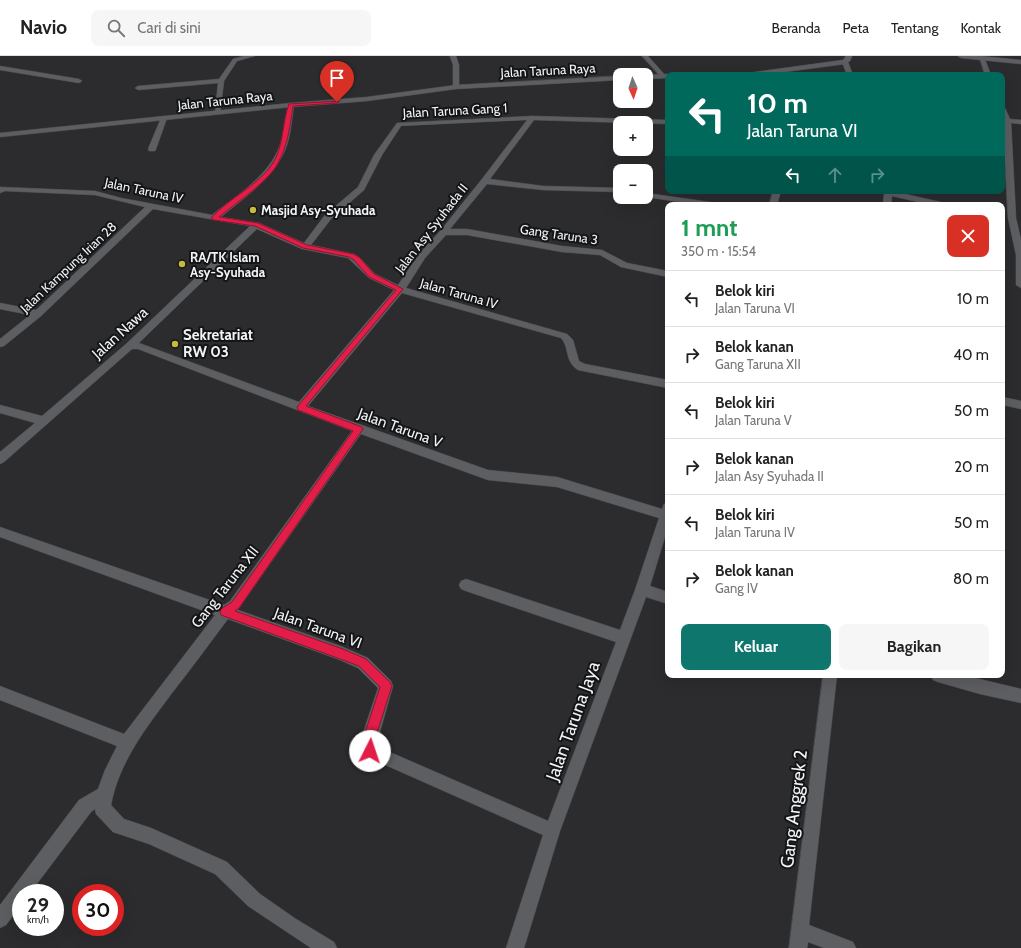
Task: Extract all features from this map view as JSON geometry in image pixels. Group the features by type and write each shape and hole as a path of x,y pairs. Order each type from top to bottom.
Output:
{"street":[{"path":"229,56 235,60"},
{"path":"218,112 221,81 235,60 252,56"},
{"path":"452,56 456,65 456,87"},
{"path":"645,56 665,76"},
{"path":"961,56 1021,62"},
{"path":"981,57 987,72"},
{"path":"767,72 847,59 849,72"},
{"path":"0,68 79,81"},
{"path":"653,77 665,76"},
{"name":"Jalan Taruna Raya","path":"0,135 291,105 367,100 456,87 613,78"},
{"path":"138,88 221,81"},
{"path":"214,218 258,182 275,164 284,144 291,105"},
{"path":"152,149 164,118"},
{"name":"Jalan Taruna Gang 1","path":"305,247 328,217 361,188 378,154 399,124 532,118 665,122"},
{"name":"Jalan Asy Syuhada II","path":"301,407 400,289 422,256 444,232 485,181 532,118"},
{"path":"1021,122 1005,120 1005,160 1012,218 1020,255 1021,285"},
{"path":"485,181 543,188 613,190"},
{"name":"Jalan Taruna IV","path":"0,191 3,189 95,194 256,225 305,247 351,256 356,259 372,276 400,289 564,336 568,340 575,363 582,367 665,383"},
{"path":"897,194 930,202"},
{"path":"653,196 696,202"},
{"name":"Jalan Kampung Irian 28","path":"0,344 38,314 151,206"},
{"path":"1005,217 1012,218"},
{"name":"Jalan Nawa","path":"0,459 130,346 256,225"},
{"name":"Gang Taruna 3","path":"444,232 466,232 494,238 602,253 624,265 665,273"},
{"path":"0,306 38,314"},
{"name":"Jalan Taruna V","path":"130,346 139,346 359,429 488,475 504,478 541,479 557,482 665,510"},
{"path":"1005,402 1021,405"},
{"path":"0,409 44,421"},
{"name":"Gang Taruna XII","path":"103,795 113,768 126,742 225,612 235,605 359,429"},
{"name":"Jalan Taruna Jaya","path":"515,948 552,831 642,590 665,517"},
{"name":"Jalan Taruna VI","path":"0,532 343,654 363,663 386,686 369,739 368,746 370,751 552,831"},
{"path":"466,585 624,638"},
{"path":"642,590 665,597"},
{"name":"Gang Anggrek 2","path":"798,948 830,678"},
{"path":"948,678 1021,696"},
{"path":"0,693 126,742"},
{"path":"0,919 85,806 103,795"},
{"path":"103,795 102,808 119,826 151,836 221,868 254,900 290,925 328,948"},
{"path":"800,930 847,948"}],"place":[{"name":"Masjid Asy-Syuhada","path":"253,210"},
{"name":"RA/TK Islam Asy-Syuhada","path":"182,264"},
{"name":"Sekretariat RW 03","path":"175,344"}],"route":[{"path":"337,102 291,105 285,130 284,144 275,164 258,182 214,218 256,225 305,247 351,256 356,259 372,276 400,289 301,407 359,429 235,605 225,612 343,654 363,663 386,686 369,739 368,746 370,751"}]}
